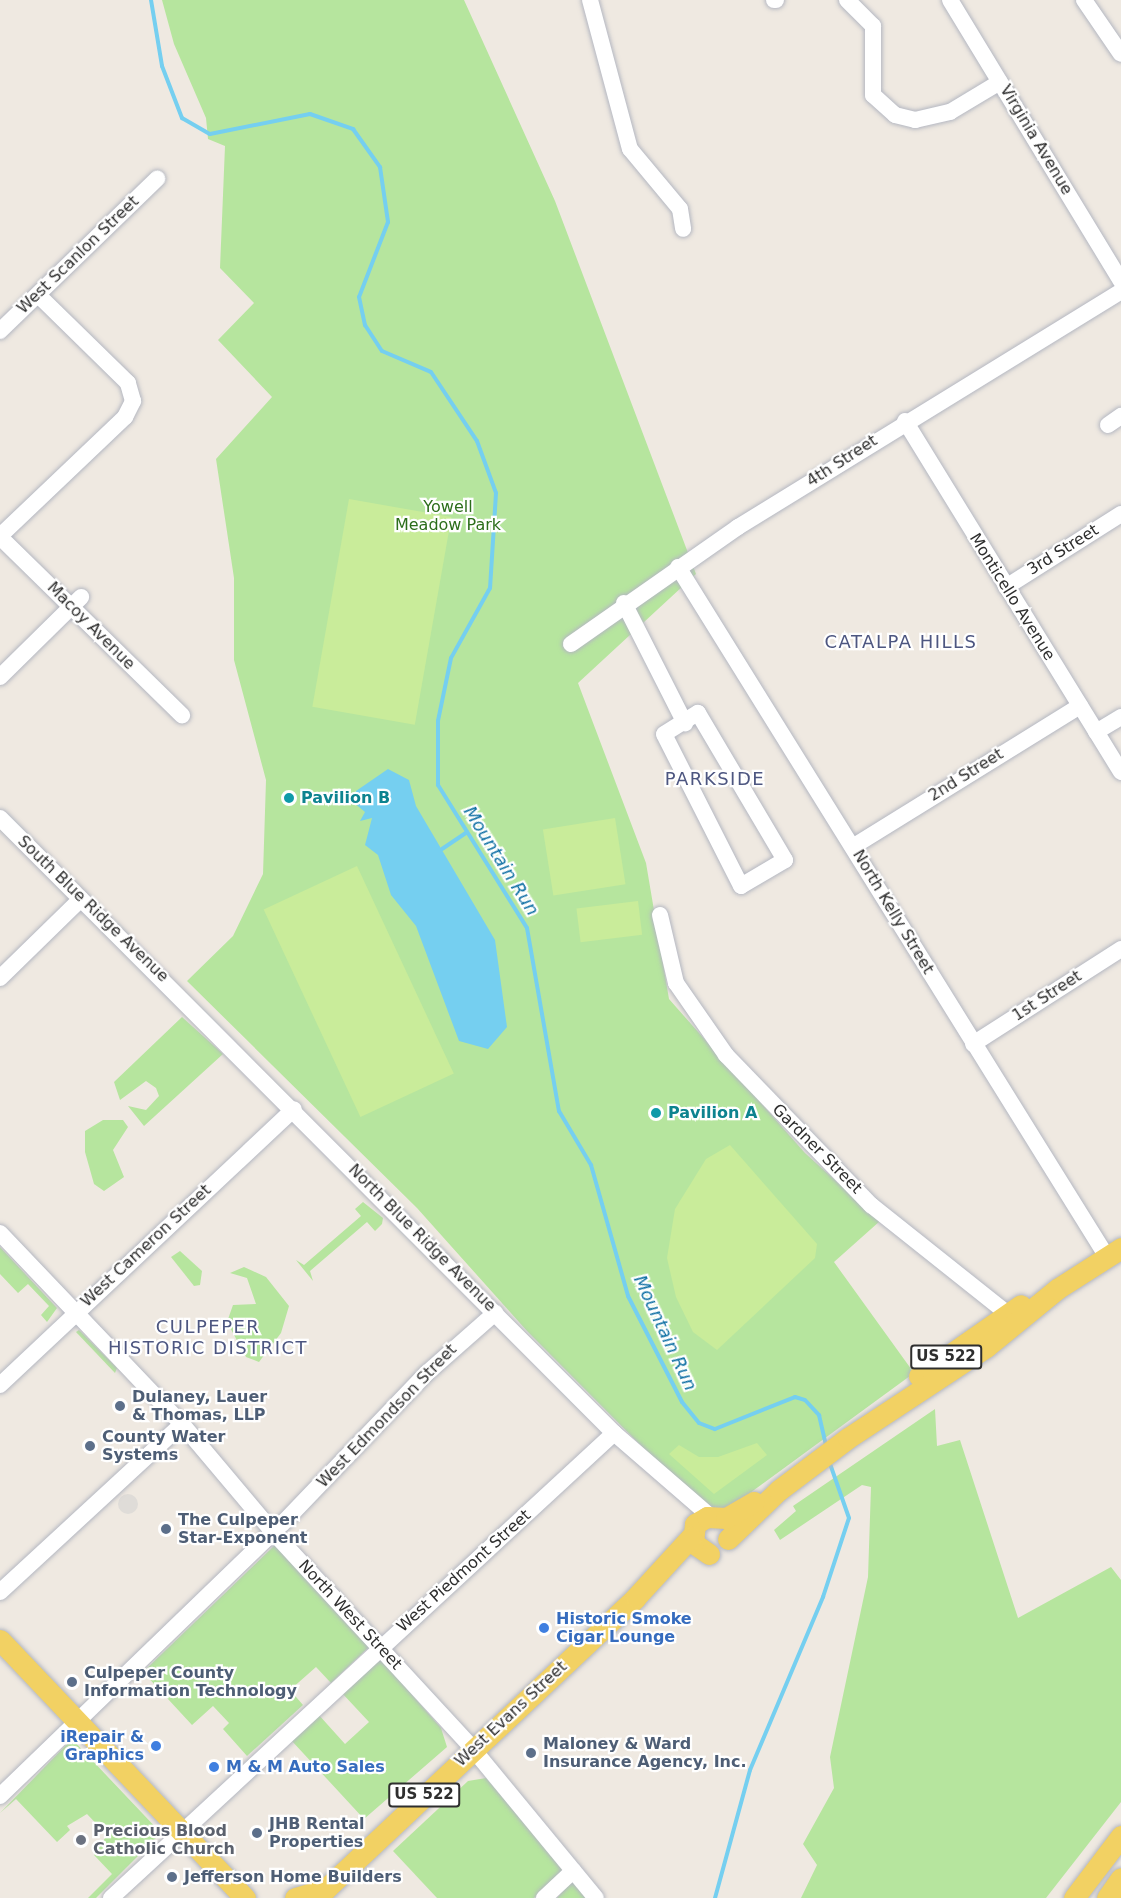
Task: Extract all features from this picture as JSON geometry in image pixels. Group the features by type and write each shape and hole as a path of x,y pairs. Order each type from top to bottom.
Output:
{"main road":[{"name":"US 522","path":"848,1438 851,1426 1008,1314 1057,1289 1114,1253"},
{"name":"US 522","path":"709,1554 779,1490 848,1438 986,1347 1057,1289"},
{"name":"US 522","path":"703,1524 779,1490"},
{"path":"709,1554 698,1549 703,1524 726,1527 728,1539"},
{"name":"West Evans Street","path":"321,1893 653,1579 703,1524"},
{"name":"West Evans Street","path":"653,1579 709,1554"},
{"path":"0,1640 76,1723 245,1898"},
{"path":"1074,1898 1121,1836"},
{"path":"220,1871 261,1898"},
{"path":"1107,1898 1121,1878"},
{"name":"US 522","path":"295,1898 321,1893"}],"street":[{"path":"590,0 630,149 680,209 682,230"},
{"path":"847,0 873,26 873,95 896,115 915,120 950,112 1000,82"},
{"name":"Virginia Avenue","path":"950,0 1121,281"},
{"path":"1084,0 1121,54"},
{"name":"West Scanlon Street","path":"0,331 157,179"},
{"name":"4th Street","path":"571,644 624,603 905,421 1121,291"},
{"path":"0,536 122,420 133,400 128,383 38,295"},
{"name":"Monticello Avenue","path":"905,421 1121,772"},
{"name":"3rd Street","path":"1006,587 1121,514"},
{"name":"Macoy Avenue","path":"0,536 76,602 182,715"},
{"name":"North Kelly Street","path":"678,567 854,846 973,1044 1114,1253"},
{"path":"0,677 76,602"},
{"path":"624,603 685,723"},
{"name":"2nd Street","path":"854,846 1080,706"},
{"path":"698,713 784,860 741,886 664,734 685,723 698,713"},
{"path":"1096,732 1121,717"},
{"name":"South Blue Ridge Avenue","path":"0,818 186,1001"},
{"path":"0,978 81,899"},
{"name":"Gardner Street","path":"660,915 676,983 726,1055 871,1205 1008,1314"},
{"name":"1st Street","path":"973,1044 1121,949"},
{"name":"North Blue Ridge Avenue","path":"186,1001 614,1433 658,1474 703,1524"},
{"name":"West Cameron Street","path":"0,1385 294,1109"},
{"name":"North West Street","path":"0,1233 182,1424 273,1532 473,1749 596,1898"},
{"name":"West Edmondson Street","path":"0,1796 273,1532 427,1373 495,1312"},
{"path":"0,1592 182,1424"},
{"name":"West Piedmont Street","path":"111,1898 181,1830 614,1433"},
{"path":"544,1898 573,1871"}],"green space":[{"name":"Yowell Meadow Park","path":"162,0 464,0 555,201 696,574 578,683 646,863 669,999 805,1153 880,1221 834,1262 914,1373 728,1509 705,1510 527,1331 417,1208 187,981 233,936 263,874 266,780 234,660 234,578 216,459 272,397 218,340 254,303 220,268 225,146 208,139 206,118 174,44"},
{"path":"349,499 451,517 415,725 312,707"},
{"path":"615,818 625,884 553,896 543,829"},
{"path":"357,866 454,1074 360,1117 264,910"},
{"path":"638,901 642,935 581,942 576,909"},
{"path":"182,1017 223,1054 144,1126 128,1106 146,1110 159,1096 156,1088 146,1081 120,1100 114,1082"},
{"path":"103,1120 123,1120 128,1127 113,1150 124,1177 104,1191 94,1184 85,1152 85,1131"},
{"path":"730,1145 817,1244 815,1258 717,1350 693,1332 676,1297 667,1258 675,1209 706,1159"},
{"path":"363,1202 383,1218 382,1224 375,1231 367,1222 310,1271 313,1281 296,1260 304,1265 361,1216 355,1209"},
{"path":"0,1247 57,1308 47,1322 41,1315 49,1306 28,1284 18,1293 0,1274"},
{"path":"180,1251 202,1271 200,1285 194,1286 171,1257"},
{"path":"244,1267 266,1277 289,1306 281,1333 259,1362 246,1357 227,1322 233,1305 256,1304 247,1278 230,1273"},
{"path":"79,1330 117,1368 115,1373 76,1332"},
{"path":"935,1409 937,1446 960,1440 1018,1618 1111,1567 1121,1580 1121,1802 1046,1898 801,1898 817,1865 803,1844 834,1788 830,1757 868,1577 871,1487 862,1485 780,1540 774,1530 796,1511 793,1506"},
{"path":"757,1443 767,1455 714,1494 669,1454 679,1445 699,1457 718,1457"},
{"path":"276,1544 370,1646 331,1683 316,1667 290,1690 303,1705 247,1756 223,1729 229,1723 213,1706 192,1725 143,1672"},
{"path":"379,1657 441,1728 447,1747 364,1819 291,1740 318,1714 345,1744 369,1722 341,1692"},
{"path":"72,1739 161,1833 96,1898 88,1898 112,1874 94,1855 107,1835 87,1814 67,1826 70,1830 57,1842 16,1799 0,1813"},
{"path":"486,1778 565,1869 534,1898 437,1898 393,1851 468,1781"},
{"path":"575,1882 588,1898 557,1898 570,1883"}],"shaded area":[{"path":"124,1494 132,1494 138,1500 138,1508 132,1514 124,1514 118,1508 118,1500"}],"water":[{"path":"388,769 409,780 416,806 495,940 507,1027 488,1049 459,1041 416,926 391,895 378,855 365,845 372,818 360,821 365,812 353,802 356,791"}],"waterway":[{"name":"Mountain Run","path":"151,0 162,66 182,118 210,134 310,114 353,129 380,167 388,222 359,297 365,325 382,351 431,372 477,441 496,493 490,588 451,658 438,721 438,785 527,928 559,1111 591,1165 628,1296 682,1402 699,1423 715,1429 795,1397 805,1400 819,1415 826,1445"},
{"path":"442,849 467,832"},
{"name":"Mountain Run","path":"715,1898 750,1770 823,1597 849,1518 829,1461"}],"place":[{"name":"Pavilion B","path":"289,798"},
{"name":"Pavilion A","path":"656,1113"},
{"name":"Dulaney, Lauer & Thomas, LLP","path":"120,1406"},
{"name":"County Water Systems","path":"90,1446"},
{"name":"The Culpeper Star-Exponent","path":"166,1529"},
{"name":"Historic Smoke Cigar Lounge","path":"544,1628"},
{"name":"Culpeper County Information Technology","path":"72,1682"},
{"name":"iRepair & Graphics","path":"156,1746"},
{"name":"Maloney & Ward Insurance Agency, Inc.","path":"531,1753"},
{"name":"M & M Auto Sales","path":"214,1767"},
{"name":"JHB Rental Properties","path":"257,1833"},
{"name":"Precious Blood Catholic Church","path":"81,1840"},
{"name":"Jefferson Home Builders","path":"172,1877"}],"district":[{"name":"CATALPA HILLS","path":"901,642"},
{"name":"PARKSIDE","path":"715,779"},
{"name":"CULPEPER HISTORIC DISTRICT","path":"208,1338"}]}
